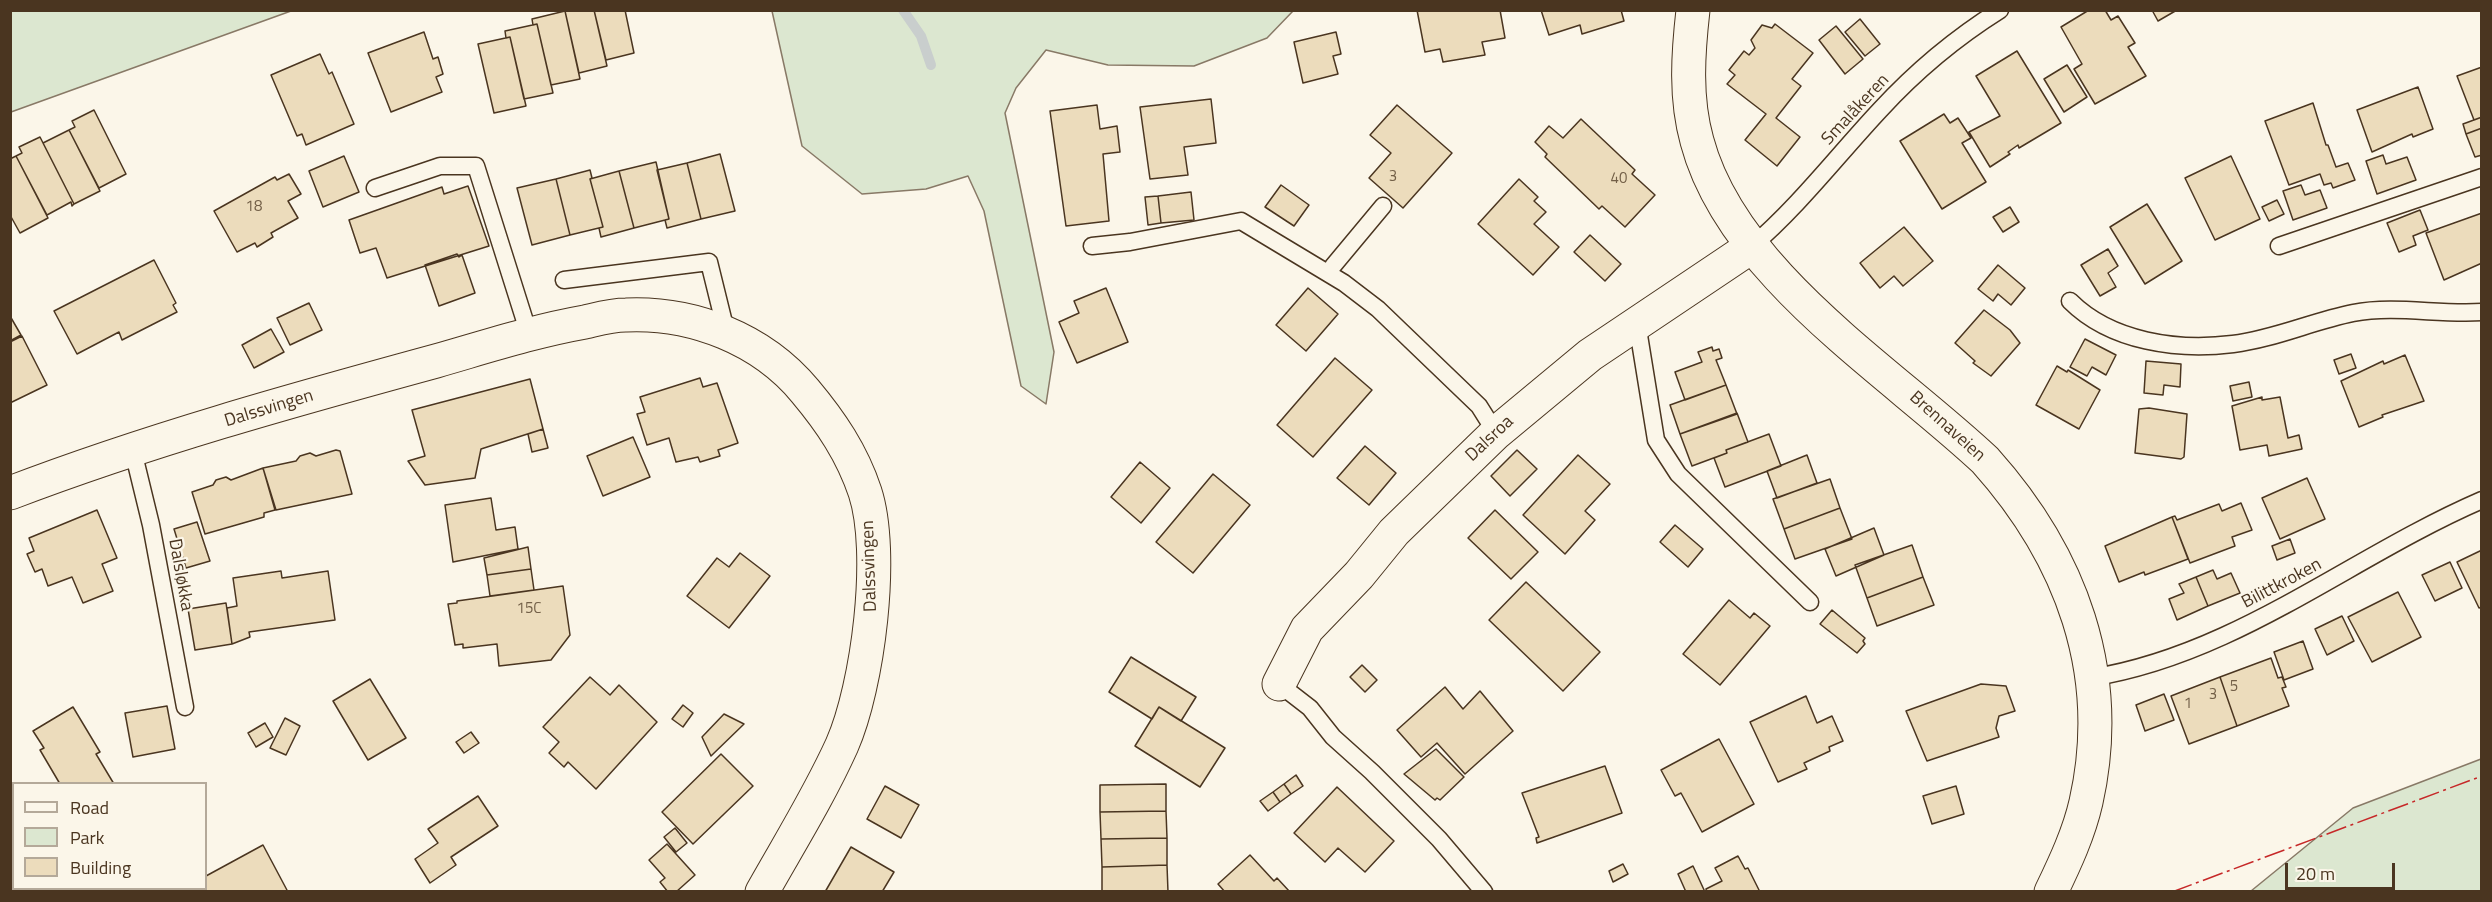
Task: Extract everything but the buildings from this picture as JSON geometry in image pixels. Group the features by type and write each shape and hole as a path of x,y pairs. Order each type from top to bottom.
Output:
{"street":[{"name":"Brennaveien","path":"1693,10 1689,83 1697,141 1717,194 1751,247 1850,344 1958,435 2008,486 2043,535 2070,592 2080,621 2090,678 2094,739 2086,803 2077,834 2051,891"},
{"name":"Dalsroa","path":"1280,684 1307,629 1359,575 1394,532 1496,432 1547,388 1637,323 1751,247"},
{"name":"Dalssvingen","path":"10,492 311,395 530,334 624,315 664,317 726,331 758,348 786,368 831,422 852,460 866,495 873,542 872,620 859,697 843,744 762,891"}],"lane":[{"name":"Smalåkeren","path":"1751,247 1786,216 1880,110 1914,76 2000,10"},
{"path":"375,188 440,166 476,166 530,334"},
{"path":"2279,246 2481,177"},
{"path":"1333,266 1383,206"},
{"path":"1092,246 1130,242 1241,221 1344,283 1378,309 1479,406 1496,432"},
{"path":"564,280 709,262 726,331"},
{"path":"2070,301 2084,315 2122,333 2155,343 2192,346 2234,344 2354,313 2388,310 2454,314 2481,312"},
{"path":"1637,323 1656,440 1678,474 1810,602"},
{"name":"Dalsløkka","path":"133,451 151,525 185,707"},
{"name":"Bilittkroken","path":"2090,678 2122,673 2207,644 2290,604 2410,534 2481,500"},
{"path":"1280,684 1310,708 1333,737 1372,772 1439,839 1484,891"}],"green space":[{"path":"11,10 291,10 291,11 11,112"},
{"path":"772,10 1293,11 1267,38 1194,66 1108,65 1046,50 1016,88 1005,113 1054,352 1046,404 1021,386 984,211 968,176 926,189 862,194 802,146"},
{"path":"2481,759 2481,891 2251,891 2353,808"}],"waterway":[{"path":"903,10 921,36 931,65"}],"power":[{"path":"2172,892 2482,776"}]}
